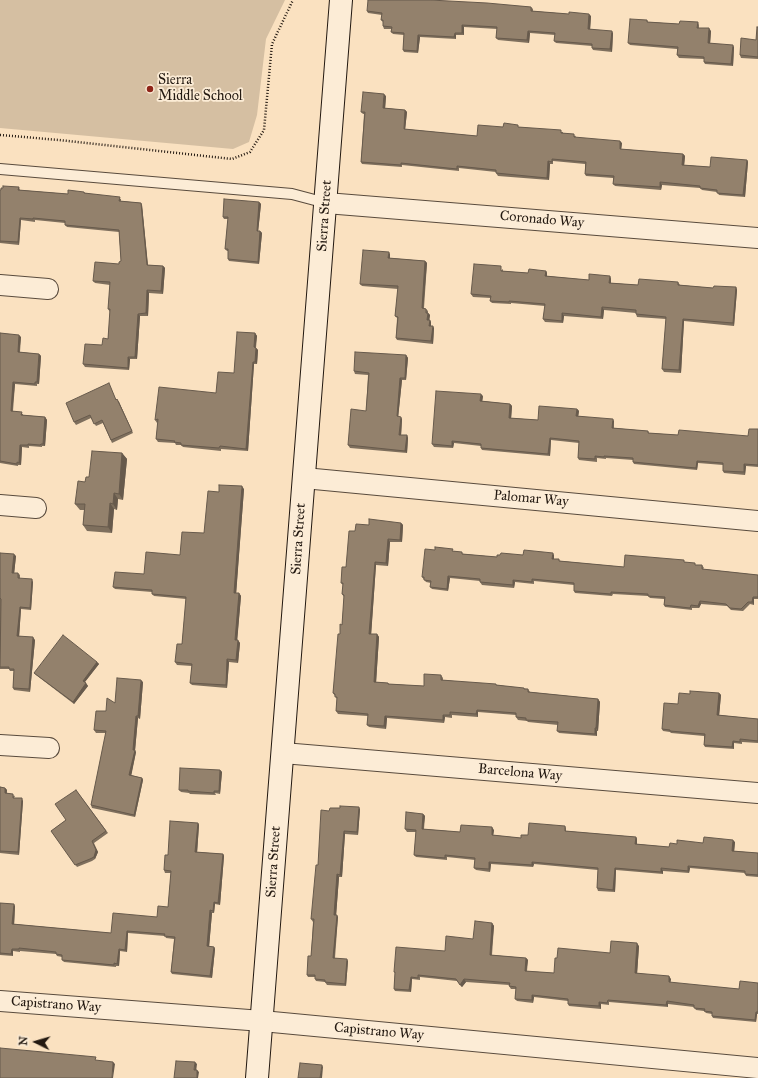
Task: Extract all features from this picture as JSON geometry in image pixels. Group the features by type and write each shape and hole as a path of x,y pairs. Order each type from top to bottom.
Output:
{"street":[{"name":"Sierra Street","path":"257,1078 341,0"},
{"name":"Coronado Way","path":"326,203 758,238"},
{"path":"0,285 48,289"},
{"name":"Palomar Way","path":"304,478 758,521"},
{"path":"0,505 36,508"},
{"path":"0,745 49,748"},
{"name":"Barcelona Way","path":"283,753 758,793"},
{"name":"Capistrano Way","path":"0,1001 262,1021 758,1068"}],"lane":[{"path":"0,169 292,194 326,203"}],"path":[{"path":"0,135 232,159 250,152 264,130 272,44 293,0"}],"shaded area":[{"name":"Sierra Middle School","path":"0,0 285,0 266,39 257,115 249,142 233,149 0,128"}],"building":[{"path":"368,0 430,0 487,3 531,7 531,11 589,14 588,29 612,31 610,49 592,48 592,44 554,41 555,33 528,31 527,40 496,38 497,27 462,25 462,33 455,33 454,37 418,35 417,51 403,50 404,33 391,32 392,27 383,26 383,20 381,20 382,13 367,11"},
{"path":"630,19 647,20 647,22 679,24 680,21 698,22 697,28 709,28 708,43 733,45 731,64 704,62 704,57 677,55 678,47 628,43"},
{"path":"757,27 758,57 740,55 741,38 756,40"},
{"path":"363,92 384,94 383,108 405,110 404,129 477,136 478,125 503,127 504,123 518,125 518,127 561,130 561,133 574,134 574,137 620,141 620,149 683,154 682,165 710,167 711,157 747,160 743,195 717,193 717,190 700,188 700,186 660,182 660,187 613,184 614,176 585,174 586,162 552,159 552,162 548,161 547,178 496,173 496,170 457,166 457,169 401,163 401,165 361,162 365,112 361,112"},
{"path":"3,186 19,187 18,190 68,194 68,190 120,197 119,201 141,203 147,265 163,266 161,291 147,290 146,313 138,314 135,357 128,357 128,368 83,364 85,344 102,345 103,338 108,339 110,282 93,281 95,262 119,264 121,261 119,230 65,225 65,221 20,218 18,242 0,241 0,190"},
{"path":"224,199 259,202 257,231 260,231 258,262 228,259 228,249 225,249 228,217 223,217"},
{"path":"363,250 389,252 388,258 425,261 422,308 426,309 426,313 428,313 427,320 430,320 429,326 433,326 431,341 396,338 398,317 395,316 398,286 360,284"},
{"path":"474,264 501,266 501,271 528,273 529,269 546,271 545,276 589,280 589,274 610,276 609,283 638,285 639,279 678,282 678,285 713,288 714,286 736,287 733,323 683,319 679,370 662,369 666,317 636,314 636,310 602,307 601,317 562,313 562,321 543,319 545,304 490,301 491,296 471,294"},
{"path":"237,332 255,333 255,362 253,362 246,449 220,446 219,448 181,445 181,443 174,442 175,441 156,439 158,419 155,420 159,387 216,393 218,372 234,373"},
{"path":"0,333 19,335 18,352 39,354 37,382 35,382 35,384 13,382 11,411 22,412 21,415 45,417 43,444 20,445 19,463 17,462 17,464 0,461"},
{"path":"355,352 406,355 405,378 400,378 397,416 401,417 399,435 407,435 405,451 348,445 351,409 366,411 369,373 354,371"},
{"path":"109,383 132,431 111,440 102,420 94,424 90,415 74,422 66,403"},
{"path":"436,391 481,394 480,401 510,404 509,418 538,420 539,406 577,409 576,416 613,419 612,428 648,431 648,433 678,435 679,430 748,436 749,429 758,429 758,465 744,464 744,472 723,471 723,463 697,461 696,468 633,462 633,458 595,456 595,459 578,458 579,441 550,438 548,454 481,448 481,444 452,441 452,446 432,444"},
{"path":"92,451 122,453 119,494 114,493 113,504 110,503 108,527 83,525 85,504 75,504 78,481 85,482 86,477 89,477"},
{"path":"219,485 242,486 234,593 239,593 235,640 238,640 236,660 227,659 226,685 190,683 192,664 175,662 177,644 182,644 186,597 152,594 152,590 113,587 115,572 144,574 146,552 180,555 182,532 204,533 208,491 219,492"},
{"path":"369,519 401,523 400,540 388,539 386,563 375,562 369,634 377,634 374,682 424,686 424,674 441,675 441,680 496,684 528,689 528,692 598,699 595,734 557,731 558,722 526,720 526,718 516,717 516,713 477,710 476,714 450,712 450,715 443,715 443,720 385,716 384,726 367,725 368,714 336,711 337,697 335,697 335,694 333,693 338,634 340,634 340,624 342,625 344,595 342,594 343,583 341,583 342,567 346,567 349,531 355,531 356,524 369,525"},
{"path":"435,547 453,549 452,551 462,552 462,554 497,557 497,555 500,555 501,553 523,555 524,550 553,553 552,559 559,559 559,561 624,567 625,555 684,560 684,562 702,565 702,569 758,575 758,597 753,597 752,602 748,602 741,609 730,608 726,604 700,601 698,606 691,605 690,608 664,605 665,597 648,596 648,594 611,592 611,594 574,591 574,583 532,579 532,582 513,580 513,585 480,582 480,579 448,576 447,589 430,587 431,581 424,580 424,577 422,577 425,549 435,550"},
{"path":"0,553 14,554 12,573 18,573 18,578 32,579 30,608 20,607 17,636 33,637 29,689 13,688 14,669 9,669 9,667 0,667"},
{"path":"63,635 97,662 83,681 86,683 73,702 34,673"},
{"path":"117,678 141,680 133,750 135,750 129,775 142,778 134,815 91,805 106,731 94,730 96,711 106,711 107,698 115,703"},
{"path":"690,691 719,693 717,715 758,719 758,741 740,739 740,742 733,741 732,747 704,745 705,734 662,729 664,703 678,704 679,693 690,694"},
{"path":"180,768 220,770 219,791 214,791 214,793 179,790"},
{"path":"0,787 5,788 5,793 13,794 13,798 22,798 18,852 0,851"},
{"path":"76,790 106,831 92,841 96,850 94,857 75,865 51,831 66,820 55,804"},
{"path":"340,806 359,807 357,832 344,831 340,875 337,874 334,915 337,915 333,958 347,959 345,984 325,982 325,980 315,979 315,975 307,975 308,956 311,956 314,919 311,919 316,865 318,865 321,810 329,811 330,808 340,808"},
{"path":"406,812 423,814 422,829 460,832 461,825 492,827 492,835 521,838 521,835 528,835 529,823 565,826 565,831 636,837 635,844 669,847 670,843 677,844 677,840 703,843 704,837 733,840 732,851 758,853 758,875 745,874 745,871 688,866 688,871 661,868 661,872 615,868 613,890 597,888 598,868 532,862 532,865 489,862 489,869 474,868 475,858 445,855 445,858 414,855 416,830 405,829"},
{"path":"170,821 198,823 195,852 223,854 218,903 214,902 213,911 210,910 207,946 214,947 210,976 171,972 175,937 164,936 165,934 127,931 125,950 119,949 117,964 114,963 114,965 62,960 62,955 56,954 56,952 19,948 12,949 11,954 0,953 0,903 14,904 12,924 111,933 113,913 157,917 158,906 168,907 171,871 164,870 165,855 168,855"},
{"path":"475,921 492,923 490,955 526,958 525,971 554,973 555,958 557,958 558,948 610,953 611,941 637,943 635,973 669,976 669,982 739,989 740,981 758,983 758,1012 756,1012 755,1020 712,1016 712,1012 704,1011 705,1009 694,1008 694,1005 667,1001 666,1005 608,1000 607,1003 599,1002 599,1006 568,1004 568,999 532,995 532,1000 515,999 516,987 509,986 510,983 464,979 460,985 456,979 418,975 418,978 411,977 409,990 394,989 396,947 445,951 446,936 473,939"},
{"path":"0,1048 96,1057 95,1060 113,1062 112,1078 0,1078"},
{"path":"176,1061 195,1062 194,1070 197,1070 197,1078 174,1078"},
{"path":"300,1063 322,1065 320,1078 298,1078"}],"place":[{"name":"Sierra Middle School","path":"150,89"}]}
